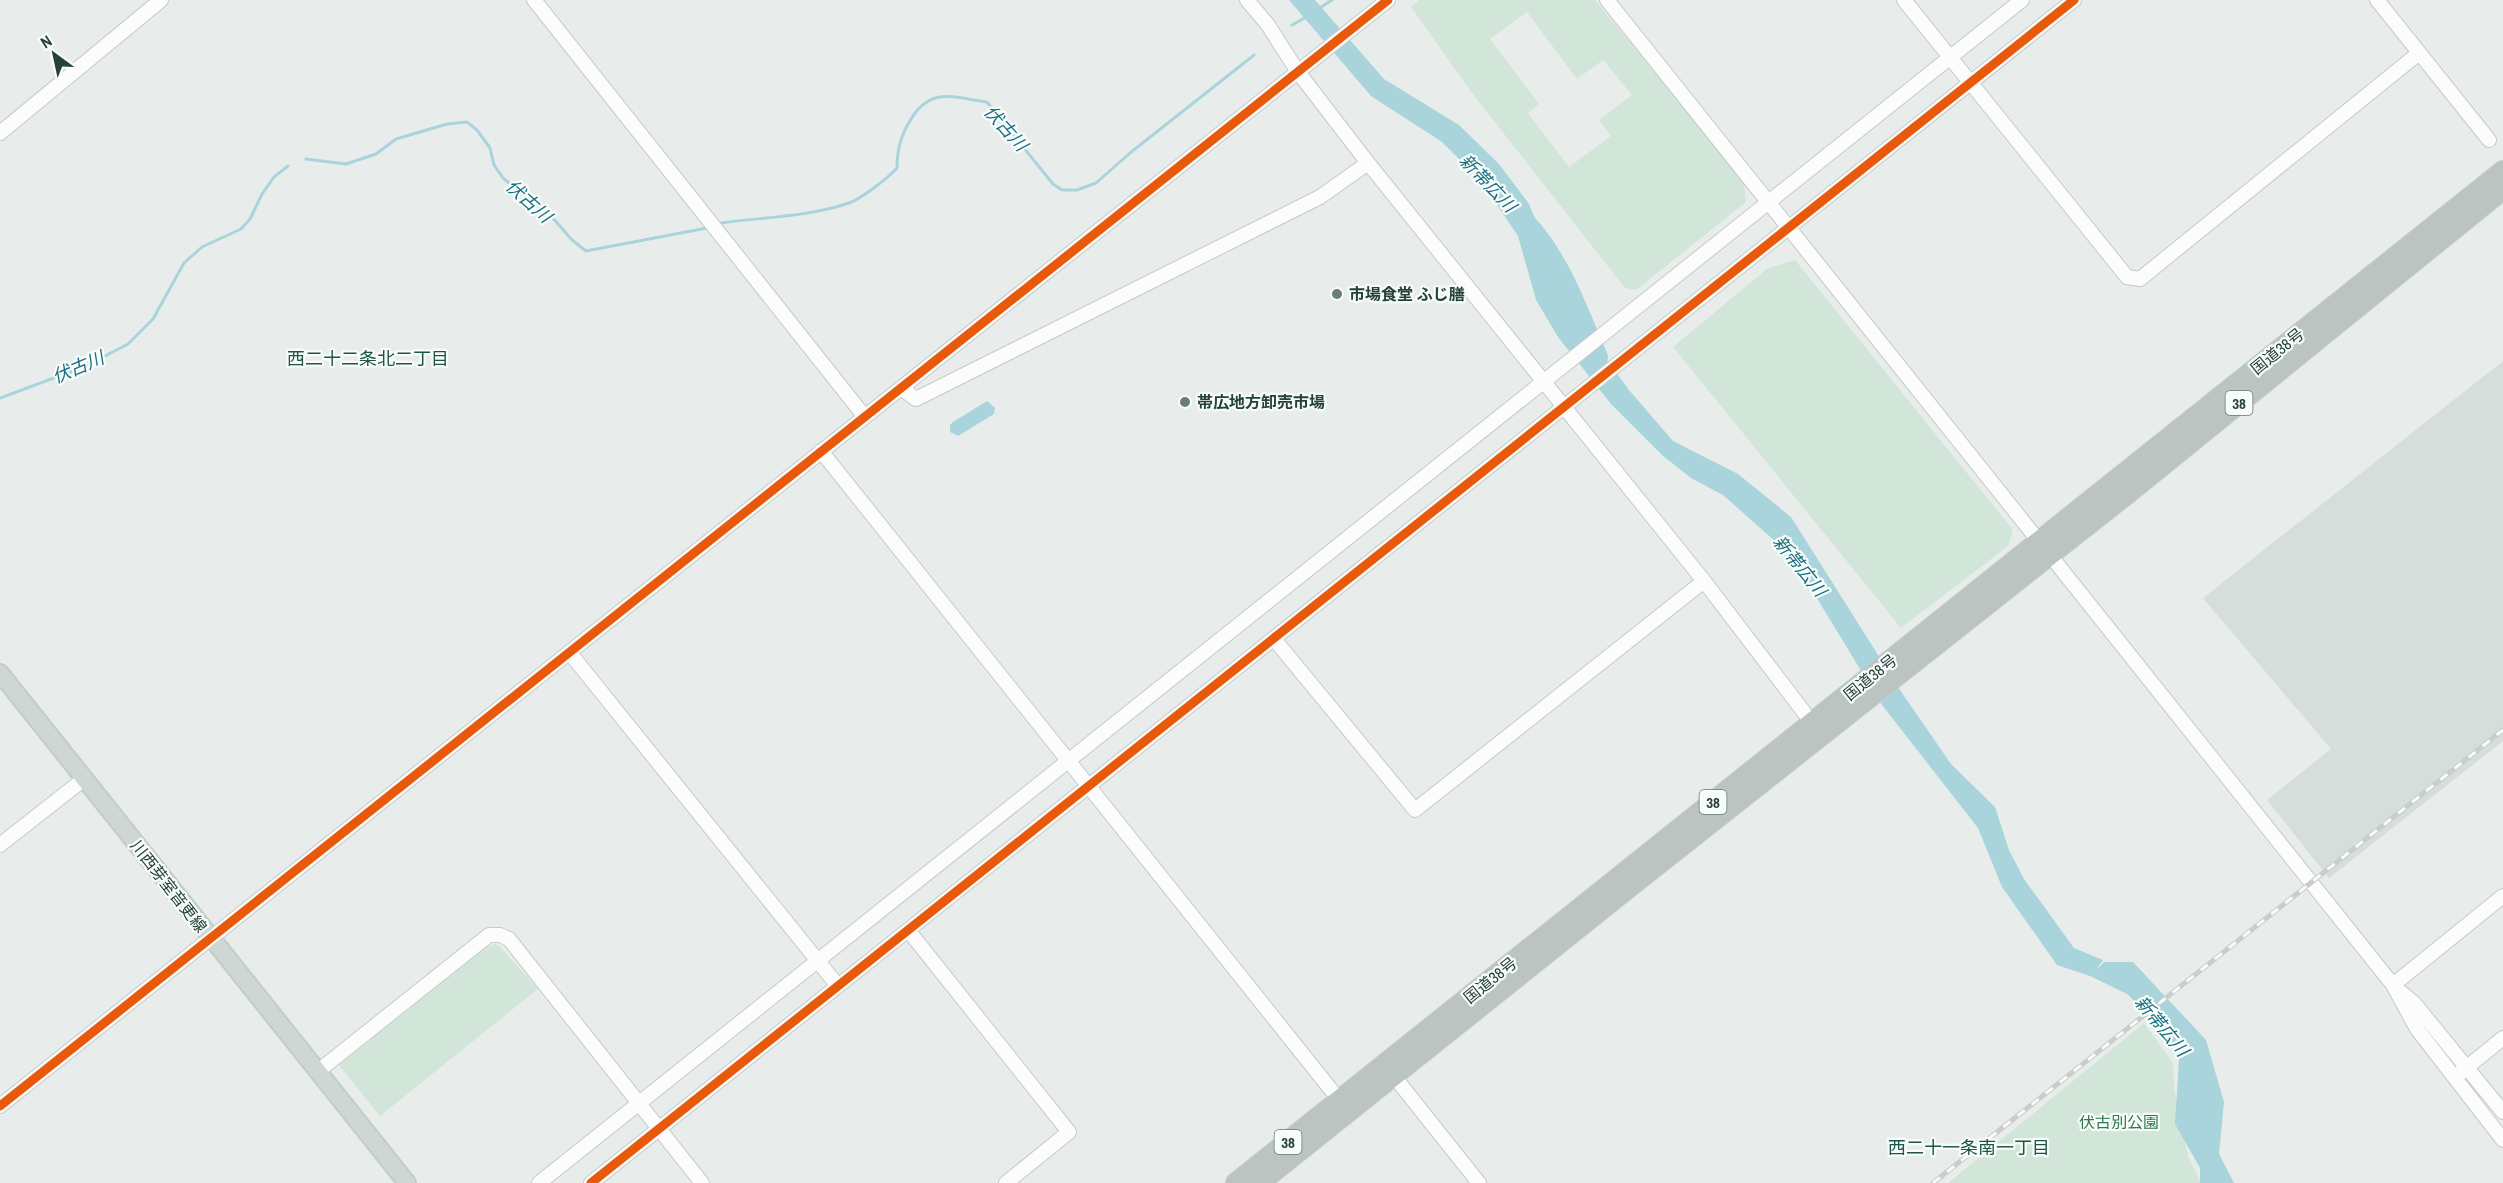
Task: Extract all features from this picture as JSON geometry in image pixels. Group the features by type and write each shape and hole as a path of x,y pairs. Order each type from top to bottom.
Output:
{"highway":[{"name":"国道38号","path":"1236,1183 1344,1106 1825,723 2044,548 2503,171"},
{"name":"国道38号","path":"2044,548 2128,494 2503,189"},
{"name":"国道38号","path":"1259,1183 1344,1106"}],"main road":[{"name":"川西芽室音更線","path":"0,673 406,1183"}],"street":[{"path":"0,133 161,0"},
{"path":"534,0 865,417"},
{"path":"1247,0 1268,25 1298,72 1368,163 1542,382 1704,581 1825,723"},
{"path":"1607,0 2393,985 2417,1029 2503,1140"},
{"path":"1904,0 2127,277 2140,279 2419,54"},
{"path":"539,1183 2022,0"},
{"path":"591,1183 2074,0"},
{"path":"2377,0 2489,140"},
{"path":"0,1106 1386,1"},
{"path":"901,388 916,399 1320,197 1368,163"},
{"path":"821,451 1344,1106"},
{"path":"1274,639 1415,810 1704,581"},
{"path":"569,652 838,986"},
{"path":"0,845 84,778"},
{"path":"2393,985 2503,896"},
{"path":"908,930 1069,1132 1006,1183"},
{"path":"317,1072 489,936 500,935 508,939 702,1183"},
{"path":"2393,985 2414,1003 2503,1112"},
{"path":"2454,1078 2503,1038"},
{"path":"1389,1070 1479,1183"}],"shaded area":[{"path":"2503,361 2503,741 2329,878 2267,800 2331,749 2203,598"}],"green space":[{"path":"1419,0 1595,0 1744,182 1746,202 1636,290 1625,288 1472,93 1411,7","holes":["1527,12 1577,79 1603,60 1632,95 1599,120 1611,136 1569,167 1528,113 1539,104 1490,39"]},
{"path":"1795,260 2013,530 2008,546 1901,628 1673,347 1768,268"},
{"path":"495,944 538,989 380,1116 339,1065 487,947"},
{"name":"伏古別公園","path":"2144,1023 2173,1063 2174,1087 2188,1156 2201,1183 1948,1183"}],"water":[{"path":"1289,0 1315,0 1384,79 1459,125 1499,164 1529,204 1574,315 1629,390 1673,441 1738,474 1791,517 1902,693 1951,764 1995,807 2009,850 2024,879 2074,948 2103,960 2096,970 2104,962 2133,962 2206,1040 2224,1102 2219,1154 2234,1183 2200,1183 2200,1168 2175,1124 2179,1058 2158,1023 2127,994 2090,976 2057,965 2002,887 1978,828 1882,705 1810,587 1776,542 1723,495 1691,478 1662,455 1611,404 1558,337 1536,300 1518,236 1481,181 1442,142 1371,96"},
{"path":"987,401 995,408 994,414 958,436 950,432 950,425 953,422"}],"waterway":[{"name":"伏古川","path":"1318,9 1332,0"},
{"name":"伏古川","path":"1292,25 1308,16"},
{"name":"伏古川","path":"721,223 802,214 854,201 874,188 897,168 902,137 919,109 935,98 944,97 987,102 1053,184 1062,190 1077,190 1096,183 1130,153 1254,55"},
{"name":"伏古川","path":"306,159 346,164 376,154 396,139 447,124 467,122 477,130 490,148 494,165 503,178 552,217 572,240 586,251 707,228"},
{"name":"伏古川","path":"0,398 86,366 128,344 153,319 184,263 202,247 241,229 250,219 262,194 274,177 288,166"},
{"name":"新帯広川","path":"1526,221 1550,252 1576,303 1599,357"}],"railway":[{"path":"1933,1183 2503,730"}],"cycle path":[{"path":"0,1106 1388,0"},
{"path":"591,1183 2074,0"}],"place":[{"name":"市場食堂 ふじ膳","path":"1337,294"},
{"name":"帯広地方卸売市場","path":"1185,402"}],"district":[{"name":"西二十二条北二丁目","path":"368,358"},
{"name":"西二十一条南一丁目","path":"1969,1147"}]}
